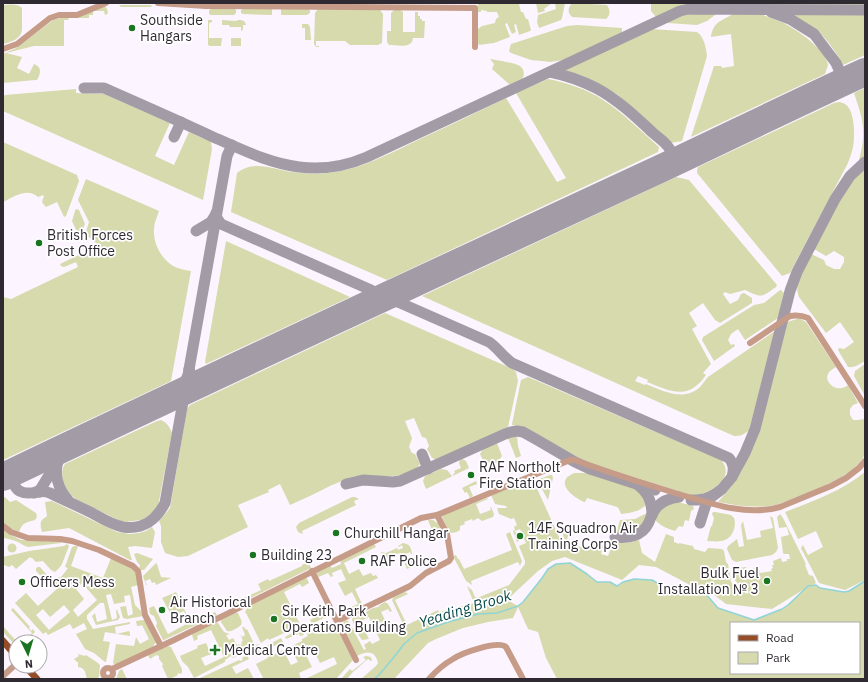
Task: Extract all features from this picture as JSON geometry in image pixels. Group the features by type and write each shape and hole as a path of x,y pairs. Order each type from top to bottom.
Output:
{"street":[{"path":"3,49 17,44 50,18 59,15 77,15 106,3"},
{"path":"158,3 206,6 475,8 475,48"},
{"path":"750,343 790,316 802,315 808,318 865,406"},
{"path":"103,678 104,670 108,668 112,669 161,646 422,518 437,515 571,460 716,505 754,510 780,507 831,486 846,478 859,468 865,461"},
{"path":"337,621 410,586 426,573 449,561 451,558 447,534 437,515"},
{"path":"3,526 11,532 28,538 66,540 98,550 133,566 138,571 145,614 161,646"},
{"path":"312,571 356,660"},
{"path":"429,679 438,669 453,658 472,650 500,644 506,647 523,679"}],"green space":[{"path":"478,3 520,3 521,12 523,12 526,19 528,19 531,30 519,35 516,24 514,25 516,32 512,34 507,23 505,24 510,37 494,43 479,45 478,29 482,26 495,23 496,19 499,17 497,12 487,12 481,10 481,12 478,12"},
{"path":"536,3 552,3 544,9 545,11 538,13"},
{"path":"555,3 565,3 561,20 539,28 537,22 538,15 556,9"},
{"path":"572,3 607,5 609,11 608,17 606,19 572,17 569,10"},
{"path":"633,3 865,3 865,6 692,4 673,9 656,17 651,11 651,4"},
{"path":"3,5 15,5 22,8 22,30 18,38 3,44"},
{"path":"119,5 151,5 152,6 121,7"},
{"path":"105,6 108,13 105,15 104,11 93,11 93,15 89,15 89,18 69,18 68,20 64,20 64,46 34,46 6,53 22,57 17,68 29,74 34,64 40,69 40,73 37,80 3,83 3,54 16,48 53,20"},
{"path":"211,8 234,8 236,13 234,15 210,15 209,11"},
{"path":"272,9 272,15 243,14 241,13 241,10"},
{"path":"281,9 309,9 310,13 307,15 281,15"},
{"path":"318,9 380,10 383,14 382,43 378,45 350,45 345,41 316,41 316,46 319,47 316,47 314,44 315,13"},
{"path":"394,10 400,10 403,12 403,32 415,32 415,12 418,12 420,19 425,21 424,38 413,38 410,44 407,45 389,45 387,42 387,31 391,31 391,13"},
{"path":"698,13 715,13 715,15 707,21 697,25 667,22 680,16"},
{"path":"733,14 763,15 784,23 797,31 822,52 828,65 825,74 691,137 714,66 721,66 722,68 734,66 731,34 711,37 716,25 721,20"},
{"path":"791,15 865,15 865,55 843,65 823,36"},
{"path":"208,20 212,20 212,22 209,23 209,38 222,38 221,46 208,45"},
{"path":"222,20 242,20 246,25 243,25 243,30 241,31 241,27 222,25"},
{"path":"302,24 308,24 310,27 311,40 305,40 305,28 302,28"},
{"path":"577,25 622,28 622,33 563,60 550,62 531,60 509,51 511,44 567,26"},
{"path":"651,29 697,32 703,39 705,46 707,56 682,141 671,143 618,95 599,84 565,70"},
{"path":"231,38 241,38 241,46 231,46"},
{"path":"490,59 518,65 524,71 524,75 518,83 510,85 492,69 494,64"},
{"path":"548,79 577,87 603,100 625,116 659,147 658,152 387,280 231,212 237,173 244,169 264,166 298,173 316,174 353,168 387,155 506,98 557,182 566,178 516,93"},
{"path":"865,88 865,155 859,160 863,142 863,126 854,93"},
{"path":"76,89 76,93 104,94 170,123 155,156 174,165 189,132 211,142 212,149 203,200 3,111 3,97 5,95"},
{"path":"839,102 848,107 854,124 853,147 851,155 790,273 782,276 697,173 697,170 698,167"},
{"path":"3,142 77,175 79,181 66,216 64,217 57,202 46,207 42,202 44,196 42,195 38,197 34,194 25,193 3,202"},
{"path":"865,169 865,361 855,366 848,367 838,350 839,348 844,349 854,342 840,322 826,333 799,297 797,286 800,275 811,254 824,260 826,265 834,269 840,269 844,262 844,257 834,251 826,256 814,249 847,187"},
{"path":"676,177 689,180 777,285 761,296 745,290 730,294 725,292 723,294 730,304 738,300 741,294 744,293 752,298 752,303 720,323 715,320 703,303 689,313 697,326 692,329 711,364 703,373 706,375 703,379 691,389 679,392 672,391 647,382 648,380 638,376 635,381 673,394 687,394 700,387 708,377 775,331 749,430 744,434 734,436 422,296"},
{"path":"86,179 159,211 155,222 154,235 156,245 161,255 173,266 191,271 171,381 3,460 3,297 11,299 78,267 76,262 64,267 60,264 95,248 96,243 85,235 89,222 78,200"},
{"path":"76,209 79,210 85,224 80,235 78,234 72,221"},
{"path":"226,241 350,297 206,364 205,362"},
{"path":"780,290 784,293 778,318 745,340 738,329 731,334 728,340 731,345 734,344 735,346 714,361 702,340 703,337 754,305 764,303"},
{"path":"385,313 513,369 516,372 518,381 508,427 437,460 432,458 427,449 429,446 426,438 422,437 414,418 405,421 412,438 409,447 412,453 415,454 420,464 407,474 398,476 360,476 350,478 290,505 280,484 268,490 269,492 238,505 248,527 188,556 178,557 165,553 161,542 161,526 159,521 170,508 187,409 190,405"},
{"path":"801,319 806,322 836,367 831,370 827,377 830,384 836,388 843,388 848,385 858,403 853,405 850,409 850,415 853,420 864,419 865,421 865,452 861,461 853,469 841,477 828,484 779,504 771,506 748,506 718,502 741,472 760,429 787,322"},
{"path":"865,364 865,396 854,376 855,371"},
{"path":"528,377 721,460 725,467 726,473 723,479 719,484 707,492 694,496 589,463 523,427 512,425 521,380"},
{"path":"161,420 168,425 172,433 158,506 151,514 142,520 122,522 73,497 64,484 62,474 65,464"},
{"path":"517,436 521,456 516,458 508,438"},
{"path":"497,443 502,456 497,463 490,466 488,461 484,462 480,454 483,449"},
{"path":"462,459 466,461 469,468 454,475 454,471 461,468 459,463 460,460"},
{"path":"441,469 447,470 453,476 426,489 423,481 425,476"},
{"path":"865,472 865,580 845,590 819,583 801,548 803,545 808,555 823,547 816,531 798,539 785,512 817,500 847,485"},
{"path":"574,473 586,473 634,488 644,498 646,504 641,509 631,513 621,514 617,507 587,498 585,502 582,501 574,496 565,486 568,476"},
{"path":"552,475 553,478 548,500 537,480"},
{"path":"530,479 535,484 563,546 575,550 575,545 589,550 592,542 603,546 601,554 608,556 613,543 628,543 639,540 642,553 655,562 666,534 674,537 674,542 693,546 694,549 705,552 708,548 722,549 728,564 731,582 747,594 749,592 734,579 732,567 746,567 747,570 757,568 759,569 760,573 772,571 772,565 774,565 773,561 781,558 782,562 790,559 789,554 783,553 781,537 789,535 787,527 779,528 777,517 780,514 783,518 806,564 805,565 809,575 813,576 816,583 811,586 816,585 820,588 844,592 849,591 865,581 865,679 557,679 546,658 538,632 528,629 518,607 513,618 463,628 428,643 394,679 361,679 376,666 378,663 377,659 370,653 364,653 357,656 342,626 344,621 347,620 349,622 364,650 366,649 364,645 370,641 372,644 380,640 376,632 387,627 392,634 405,628 392,600 394,597 405,592 408,594 395,600 407,625 438,610 439,612 474,603 467,586 472,590 477,598 509,585 525,564 519,546 526,543 520,529 515,531 519,541 517,542 513,531 515,530 514,527 517,525 514,518 511,519 499,514 497,508 507,508 506,506 495,504 491,495","holes":["565,557 622,580 639,565 656,567 690,585 704,587 726,604 772,609 806,588 782,609 754,620 718,608 705,593 696,588 670,590 652,580 634,579 623,582 617,586 610,582 597,582 570,563 556,564 548,569 523,602 518,606 507,600 538,571 552,561"]},
{"path":"476,481 477,484 469,487 473,496 470,498 467,492 465,493 462,488"},
{"path":"3,497 10,502 16,500 36,513 37,517 35,520 27,522 23,525 19,532 12,529 3,523"},
{"path":"352,497 359,499 354,501 356,505 302,531 303,534 298,532 296,527 299,523"},
{"path":"487,498 488,499 476,504 480,514 491,510 491,507 494,514 493,517 482,521 478,518 473,521 472,519 464,522 465,524 460,526 459,531 453,533 449,532 442,517 443,515"},
{"path":"52,501 117,532 130,534 139,533 152,527 155,532 152,548 135,546 128,547 132,560 130,560 69,528 42,532 41,522 47,516 45,502"},
{"path":"678,502 693,506 694,509 691,511 689,521 685,520 683,527 679,526 675,531 660,524 656,521 656,517 657,513 662,508"},
{"path":"713,512 731,515 734,518 735,525 733,532 731,536 725,540 707,541 714,518 712,514"},
{"path":"647,513 645,519 636,530 627,534 616,534 620,520 635,519"},
{"path":"770,516 773,518 778,548 776,552 772,555 736,562 732,560 727,549 728,546 737,539 739,547 744,546 741,525 743,521 747,540 761,537 760,531 773,528"},
{"path":"428,520 433,520 437,523 439,522 442,530 432,530"},
{"path":"557,520 570,529 567,540 565,540"},
{"path":"3,530 21,540 61,543 28,547 4,538 3,554"},
{"path":"510,532 522,561 520,566 518,562 471,581 472,585 466,581 453,556 456,555 464,569 512,550 506,534"},
{"path":"12,543 17,548 12,553 7,548"},
{"path":"403,543 410,546 412,554 410,552 402,556 403,558 401,559 399,553 384,560 381,552 386,553 397,548 398,550 403,548 402,545 399,547 398,546"},
{"path":"67,544 69,546 62,564 55,572 51,570 43,561 36,562 30,557 16,569 12,565 9,567 3,566 3,557 29,551 64,546"},
{"path":"374,544 376,547 344,563 349,574 359,569 363,576 371,573 373,576 376,575 378,578 355,589 363,606 352,611 349,608 358,604 352,592 345,596 338,583 346,580 341,569 332,573 333,576 331,577 328,573 318,577 317,572 330,565 332,568 341,564 340,560"},
{"path":"78,546 71,566 103,578 111,558 132,568 136,573 138,585 131,587 135,605 141,611 143,616 127,619 123,618 120,607 126,606 128,616 133,614 130,595 124,596 125,602 114,604 111,594 106,595 112,620 117,618 117,610 120,617 118,620 96,625 92,616 95,613 97,622 107,619 104,603 100,603 87,615 87,619 93,629 130,622 130,624 115,627 116,634 105,632 103,641 110,642 106,662 94,653 85,649 76,634 87,629 84,623 73,629 70,624 48,635 46,632 43,634 15,603 26,593 38,606 58,588 53,581 59,577 60,578 68,568 65,567 72,547","holes":["82,583 97,600 78,617 73,610 84,599 76,589","64,605 70,612 49,630 36,615 43,609 50,617"]},
{"path":"137,553 153,559 144,570 139,569 140,565 134,554"},
{"path":"415,557 418,564 407,569 404,562"},
{"path":"156,563 161,577 171,578 156,585 155,582 152,583 150,579 145,581 146,585 143,576"},
{"path":"306,563 308,566 309,563 311,568 230,608 229,605 261,590 258,584 268,579 269,581"},
{"path":"40,567 47,575 48,577 46,579 44,579 36,571 36,568"},
{"path":"306,577 309,583 302,587 300,584 284,592 300,624 299,625 299,623 296,625 297,627 269,640 268,638 261,643 245,613 247,606"},
{"path":"176,592 190,621 184,611 172,616 162,598"},
{"path":"385,602 392,611 390,612 388,609 381,612 385,620 373,626 369,617 361,621 363,627 356,628 352,620 353,617 378,607"},
{"path":"154,606 168,634 192,621 193,623 215,612 217,615 163,640 156,626 157,623 154,616 150,614 149,608"},
{"path":"13,608 30,627 29,628 31,631 33,629 35,632 33,634 31,634 32,633 11,610"},
{"path":"235,612 238,613 242,623 232,631 227,631 221,620"},
{"path":"326,612 331,614 312,624 310,620"},
{"path":"144,620 147,622 156,642 152,648 117,666 113,663 116,644 134,646 136,637 140,644 149,639 142,625 137,626 136,621"},
{"path":"215,622 218,623 224,632 230,634 226,635 229,640 233,638 237,645 242,644 241,642 243,641 240,634 242,637 245,635 242,627 244,627 246,630 247,629 255,646 258,644 259,645 248,650 247,649 233,658 231,656 225,660 225,662 194,678 180,656 198,648 197,646 206,643 211,654 201,658 205,666 224,657 211,630 197,636 198,639 194,641 192,635 193,633"},
{"path":"335,622 353,660 336,679 305,679 337,664 334,657 320,663 313,649 305,653 312,667 299,673 301,679 261,679 263,678 256,664 268,658 264,651 253,657 251,653 269,647 268,645 281,638 283,642 267,649 271,656 283,650 291,665 298,662 290,647 302,641 302,639 308,636 307,634 310,632 311,633"},
{"path":"3,626 10,634 8,634 8,637 3,632"},
{"path":"301,628 304,635 300,636 299,634 286,639 285,637"},
{"path":"364,629 369,639 362,640 358,634"},
{"path":"129,631 130,636 117,634"},
{"path":"167,646 171,647 182,669 182,673 177,674 178,675 170,679 168,679 159,656 156,655 150,659 148,655"},
{"path":"78,654 86,655 100,665 99,677 96,679 87,679 84,670 78,667 78,662 74,659 79,656"},
{"path":"247,655 249,659 232,667 236,674 248,668 254,679 198,679 239,660 243,660 242,658"},
{"path":"363,657 371,657 372,661 368,659 347,679 341,679 350,669 352,671 366,660"},
{"path":"122,669 127,679 116,679 119,671"}],"waterway":[{"name":"Yeading Brook","path":"374,679 404,644 417,633 448,622 478,614 497,613 518,606 523,602 548,569 556,564 570,563 597,582 610,582 617,586 623,582 634,579 652,580 670,590 696,588 705,593 718,608 754,620 782,609 808,586 816,585 820,588 844,592 849,591 865,581"}],"taxiway":[{"path":"84,88 104,88 266,159 299,167 325,168 351,163 367,157 680,11 689,9 865,10"},
{"path":"771,12 790,19 814,34 836,63 840,72 840,78 831,88"},
{"path":"550,72 573,78 596,88 611,97 626,109 669,148 671,157 665,166"},
{"path":"174,137 181,122"},
{"path":"160,402 177,392 183,385 188,375 227,156 232,145"},
{"path":"691,500 704,499 714,495 722,489 732,477 745,453 755,429 790,291 797,272 835,199 850,176 865,162"},
{"path":"216,213 221,224 371,290 374,298 369,304"},
{"path":"196,231 211,222 216,214"},
{"path":"377,293 388,294 398,290"},
{"path":"362,307 380,302 398,302 489,342 512,363 729,458 733,467 732,477"},
{"path":"189,369 195,379 205,380 212,377"},
{"path":"19,469 14,476 13,482 16,488 22,492 50,493 119,526 130,528 143,525 153,519 165,503 184,396 193,386"},
{"path":"346,484 363,480 400,481 505,434 517,431 523,432 590,469 655,490"},
{"path":"68,500 64,496 59,486 56,470 59,459 70,444"},
{"path":"422,454 428,469"},
{"path":"34,493 40,490 56,464"},
{"path":"639,486 649,499 652,515"},
{"path":"700,523 706,504 713,495"},
{"path":"615,537 624,538 638,534 648,524 654,511 659,505 667,500 679,497"}],"runway":[{"path":"3,477 865,72"}],"place":[{"name":"Southside Hangars","path":"132,28"},
{"name":"British Forces Post Office","path":"39,243"},
{"name":"RAF Northolt Fire Station","path":"471,475"},
{"name":"Churchill Hangar","path":"336,533"},
{"name":"14F Squadron Air Training Corps","path":"520,536"},
{"name":"Building 23","path":"253,555"},
{"name":"RAF Police","path":"362,561"},
{"name":"Bulk Fuel Installation № 3","path":"767,581"},
{"name":"Officers Mess","path":"22,582"},
{"name":"Air Historical Branch","path":"162,610"},
{"name":"Sir Keith Park Operations Building","path":"274,619"},
{"name":"Medical Centre","path":"215,650"}]}
